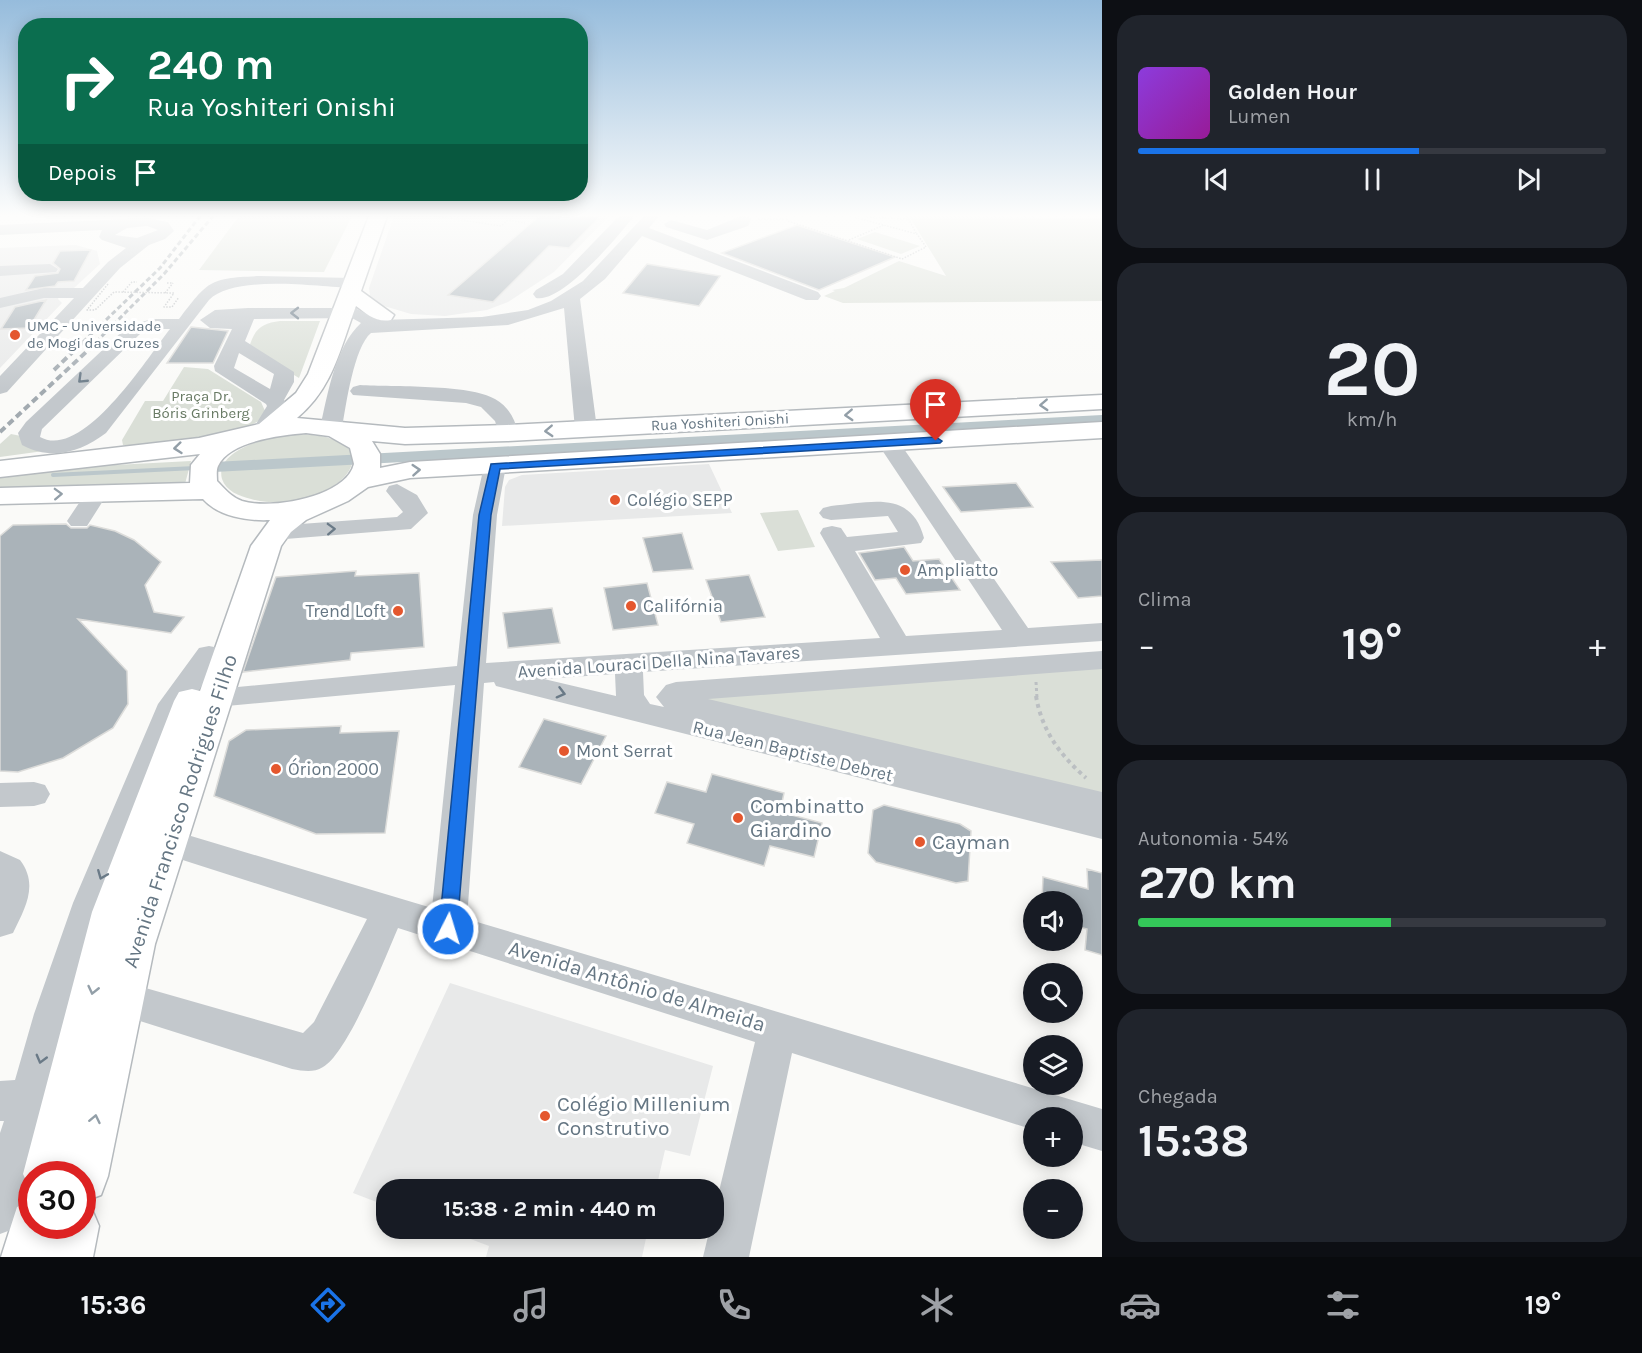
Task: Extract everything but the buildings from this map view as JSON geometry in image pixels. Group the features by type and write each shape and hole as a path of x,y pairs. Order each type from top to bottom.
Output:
{"main road":[{"path":"0,496 207,491 201,477 205,463 218,449 237,438 263,430 306,398 359,307 366,275"},
{"path":"320,374 317,407 331,428"},
{"name":"Rua Yoshiteri Onishi","path":"331,428 405,436 507,433 1102,402"},
{"path":"0,469 199,446 263,430 304,425 331,428 353,437 363,446 368,458 366,469 358,481"},
{"name":"Rua Yoshiteri Onishi","path":"358,481 410,470 1102,430"},
{"name":"Avenida Francisco Rodrigues Filho","path":"52,1161 100,960 114,912 155,838 216,697 266,546 273,533 289,519 344,492 358,481"},
{"name":"Avenida Francisco Rodrigues Filho","path":"207,491 222,502 240,508 288,510 312,506"},
{"name":"Avenida Francisco Rodrigues Filho","path":"85,1161 155,838 209,655 254,533 253,521 240,508"},
{"path":"29,1257 33,1239"},
{"path":"65,1257 69,1239"}],"street":[{"path":"0,388 105,275"},
{"path":"279,391 225,371 228,356 245,319 359,307 449,318 497,313 520,305 563,281 568,275"},
{"path":"183,324 152,324 134,330 33,426 29,433 30,440 45,447 69,446 84,440 106,422 183,324 208,291 223,284 458,324 507,319 529,314 569,275"},
{"path":"497,313 521,298 563,281 591,282 598,275"},
{"path":"765,275 812,296"},
{"path":"563,281 586,429"},
{"path":"0,303 44,294 88,293"},
{"path":"331,428 358,336 359,307"},
{"path":"228,356 284,372 277,409 263,430"},
{"path":"345,374 360,381 360,391"},
{"path":"338,399 360,391 442,395 488,403 505,418 507,433"},
{"path":"889,444 1022,638"},
{"path":"448,929 478,674 485,515 495,466"},
{"path":"273,533 403,524 416,513 414,506 397,491"},
{"path":"79,521 97,493"},
{"path":"840,545 906,539 912,538 912,534 899,512 892,509 826,514 840,545 884,618 897,646"},
{"name":"Avenida Louraci Della Nina Tavares","path":"216,697 478,674 1102,632"},
{"path":"0,1212 15,1101 53,1014 99,882 173,704 209,655"},
{"path":"1096,792 676,702 671,697 676,692 1102,660"},
{"path":"629,664 630,695 641,714"},
{"name":"Rua Jean Baptiste Debret","path":"478,674 1102,826"},
{"path":"0,795 34,794"},
{"name":"Avenida Antônio de Almeida","path":"155,838 1027,1107"},
{"path":"0,865 8,868 14,877 15,887 0,922"},
{"path":"121,998 292,1050 310,1053 328,1035 390,911"},
{"path":"726,1257 778,1029"},
{"path":"1083,1124 1102,1130"}],"path":[{"path":"123,292 132,282 137,282"},
{"path":"165,292 173,283 167,283"},
{"path":"108,284 87,310 95,310 114,292 174,293 164,307 172,307 179,297"},
{"path":"1052,664 1041,673 1036,682 1038,713 1046,732 1061,754 1096,792"}],"shaded area":[{"path":"0,275 88,275 74,288 61,291 58,299 62,303 0,368"},
{"path":"374,275 550,275 508,302 487,310 445,316 411,314 384,306 370,296 369,288"},
{"name":"Colégio SEPP","path":"709,464 732,513 502,526 505,487 509,480 522,475"},
{"name":"Colégio Millenium Construtivo","path":"450,983 713,1066 690,1156 665,1150 658,1179 376,1179 376,1202 353,1193"},
{"path":"470,1239 646,1239 642,1257 486,1257 489,1246"}],"green space":[{"path":"871,275 1102,275 1102,301 843,303 824,296 835,291 832,290 844,288"},
{"path":"320,321 299,378 249,348 253,336 260,328 268,323"},
{"name":"Praça Dr. Bóris Grinberg","path":"184,367 208,369 261,402 265,411 262,419 212,438 176,443 123,445 122,440 145,401 163,401"},
{"path":"11,434 21,436 21,442 51,450 0,457 0,444"},
{"path":"288,434 326,437 346,446 353,459 347,474 331,488 309,498 281,502 246,498 227,487 222,479 222,469 226,460 234,453 257,442"},
{"path":"191,461 185,484 0,489 0,478 77,467"},
{"path":"798,510 815,547 778,551 760,513"},
{"path":"1102,655 1102,807 663,702"}],"waterway":[{"path":"214,467 1102,420"},
{"path":"53,475 195,468"}],"railway":[{"path":"83,342 153,275"},
{"path":"96,342 163,275"},
{"path":"54,370 84,341"},
{"path":"0,432 98,341"}],"place":[{"name":"UMC - Universidade de Mogi das Cruzes","path":"15,335"},
{"name":"Colégio SEPP","path":"615,500"},
{"name":"Ampliatto","path":"905,570"},
{"name":"Califórnia","path":"631,606"},
{"name":"Trend Loft","path":"398,611"},
{"name":"Mont Serrat","path":"564,751"},
{"name":"Órion 2000","path":"276,769"},
{"name":"Combinatto Giardino","path":"738,818"},
{"name":"Cayman","path":"920,842"},
{"name":"Colégio Millenium Construtivo","path":"545,1116"}],"route":[{"path":"448,929 485,515 495,466 936,441"}]}
